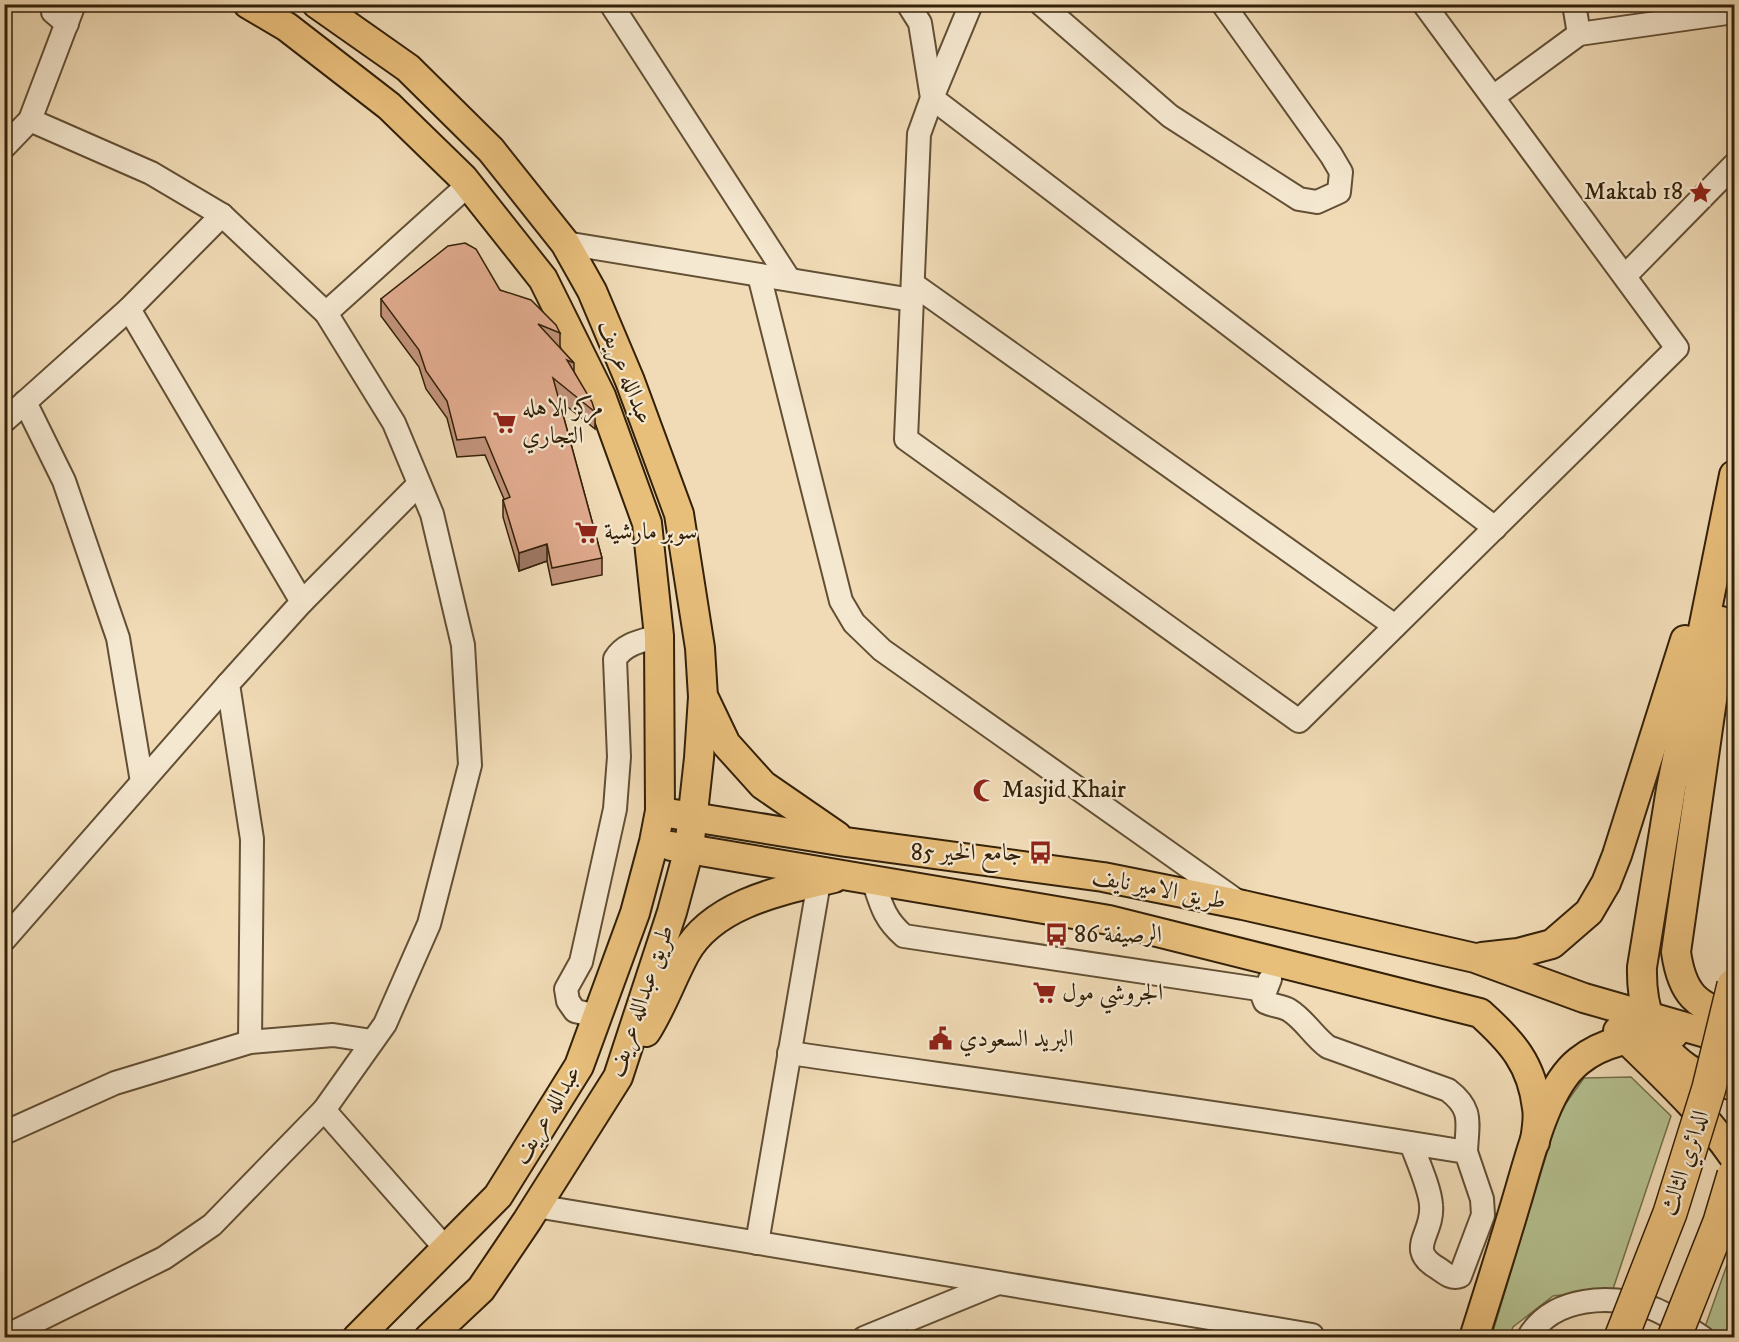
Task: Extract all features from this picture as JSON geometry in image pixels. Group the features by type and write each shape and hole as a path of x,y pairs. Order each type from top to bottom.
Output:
{"highway":[{"name":"الدائري الثالث","path":"1621,1338 1670,1214 1709,1088 1734,985"},
{"path":"1674,1338 1720,1222 1734,1175"}],"main road":[{"name":"عبدالله عريف","path":"248,4 287,27 389,106 468,185 543,279 601,396 647,523 659,636 660,811"},
{"name":"عبدالله عريف","path":"317,4 408,68 491,150 565,243 592,291 630,381 679,514 700,648 703,697 689,849"},
{"path":"1734,475 1671,789 1641,985 1652,1026 1671,1054 1688,1069 1734,1086"},
{"path":"1734,482 1718,658 1676,952 1678,970 1684,985 1696,1001 1710,1011 1734,1018"},
{"path":"1475,958 1518,953 1552,944 1589,912 1606,883 1617,855 1687,633 1721,545"},
{"path":"703,697 726,744 763,785 846,842"},
{"path":"654,842 660,811"},
{"name":"طريق الامير نايف","path":"660,811 846,842 1103,876 1243,905 1475,958 1652,1026"},
{"name":"عبدالله عريف","path":"357,1338 498,1196 579,1066 635,913 654,842"},
{"name":"طريق الامير نايف","path":"654,842 1109,920 1480,1013 1519,1053 1527,1070 1538,1110 1535,1142"},
{"name":"طريق عبدالله عريف","path":"536,1206 618,1077 672,912 689,849"},
{"path":"618,1077 659,1011 686,952 704,929 746,903 819,882 860,878"},
{"path":"1584,998 1676,1086 1717,1131 1734,1157"},
{"path":"1474,1338 1535,1142 1549,1102 1563,1076 1578,1062 1601,1047 1626,1039 1652,1026 1703,1031 1734,1041"},
{"path":"429,1338 481,1289 536,1206"}],"street":[{"path":"4,147 30,120 70,14 53,12 53,4"},
{"path":"611,4 789,279"},
{"path":"908,4 920,23 932,98 1495,528"},
{"path":"971,4 919,134 906,439 1299,721 1677,348 1424,4"},
{"path":"1041,4 1170,116 1299,200 1317,202 1339,192 1341,172 1331,155 1223,4"},
{"path":"1574,4 1580,34"},
{"path":"1493,98 1580,34 1734,12"},
{"path":"4,1337 164,1258 212,1225 324,1110 385,1024 429,924 470,765 463,645 432,514 394,423 326,313 222,215 151,173 30,120"},
{"path":"1625,276 1734,165"},
{"path":"326,313 468,185"},
{"path":"4,421 129,309 222,215"},
{"path":"565,243 759,275 912,292 1395,626"},
{"path":"759,275 841,601 854,623 882,650 1243,905"},
{"path":"129,309 302,602"},
{"path":"25,402 64,482 118,638 142,782"},
{"path":"4,940 302,602 419,484"},
{"path":"597,1016 575,1011 568,1001 566,989 580,962 615,809 619,757 615,659 628,645 659,636"},
{"path":"228,684 252,839 250,1042"},
{"path":"860,878 893,927 904,936 1265,990"},
{"path":"757,1243 819,882"},
{"path":"1277,962 1265,990 1263,997 1265,1002 1286,1008 1303,1020 1318,1039 1328,1047 1448,1090 1460,1099 1467,1112 1466,1152 1482,1199 1483,1215 1460,1276 1456,1277 1427,1262 1422,1256 1422,1247 1431,1215 1431,1204 1412,1143"},
{"path":"4,1133 115,1083 250,1042 333,1035 372,1041"},
{"path":"789,1053 1313,1127 1466,1152"},
{"path":"324,1110 446,1249"},
{"path":"536,1206 1312,1335 1309,1338"},
{"path":"864,1338 998,1283"},
{"path":"1528,1338 1534,1328 1552,1313 1582,1301 1611,1300 1655,1310 1703,1338"},
{"path":"901,1322 918,1338"}],"green space":[{"path":"1631,1077 1671,1116 1613,1289 1553,1296 1513,1327 1509,1337 1491,1338 1559,1113 1584,1078"},
{"path":"1734,1245 1734,1337 1714,1337 1705,1327"}],"building":[{"name":"مركز الاهله التجاري","path":"465,243 476,249 500,290 531,300 556,325 560,333 538,324 574,363 567,360 592,402 595,412 553,378 602,558 552,568 547,544 519,553 503,500 510,497 485,437 457,440 447,401 426,371 419,350 381,299 448,246"},
{"path":"907,1330 916,1338 901,1338"}],"place":[{"name":"Maktab 18","path":"1701,192"},
{"name":"مركز الاهله التجاري","path":"504,422"},
{"name":"سوبر مارشية","path":"586,532"},
{"name":"Masjid Khair","path":"984,790"},
{"name":"جامع الخير 85","path":"1040,853"},
{"name":"الرصيفة 86","path":"1056,935"},
{"name":"الجروشي مول","path":"1044,993"},
{"name":"البريد السعودي","path":"941,1039"}]}
